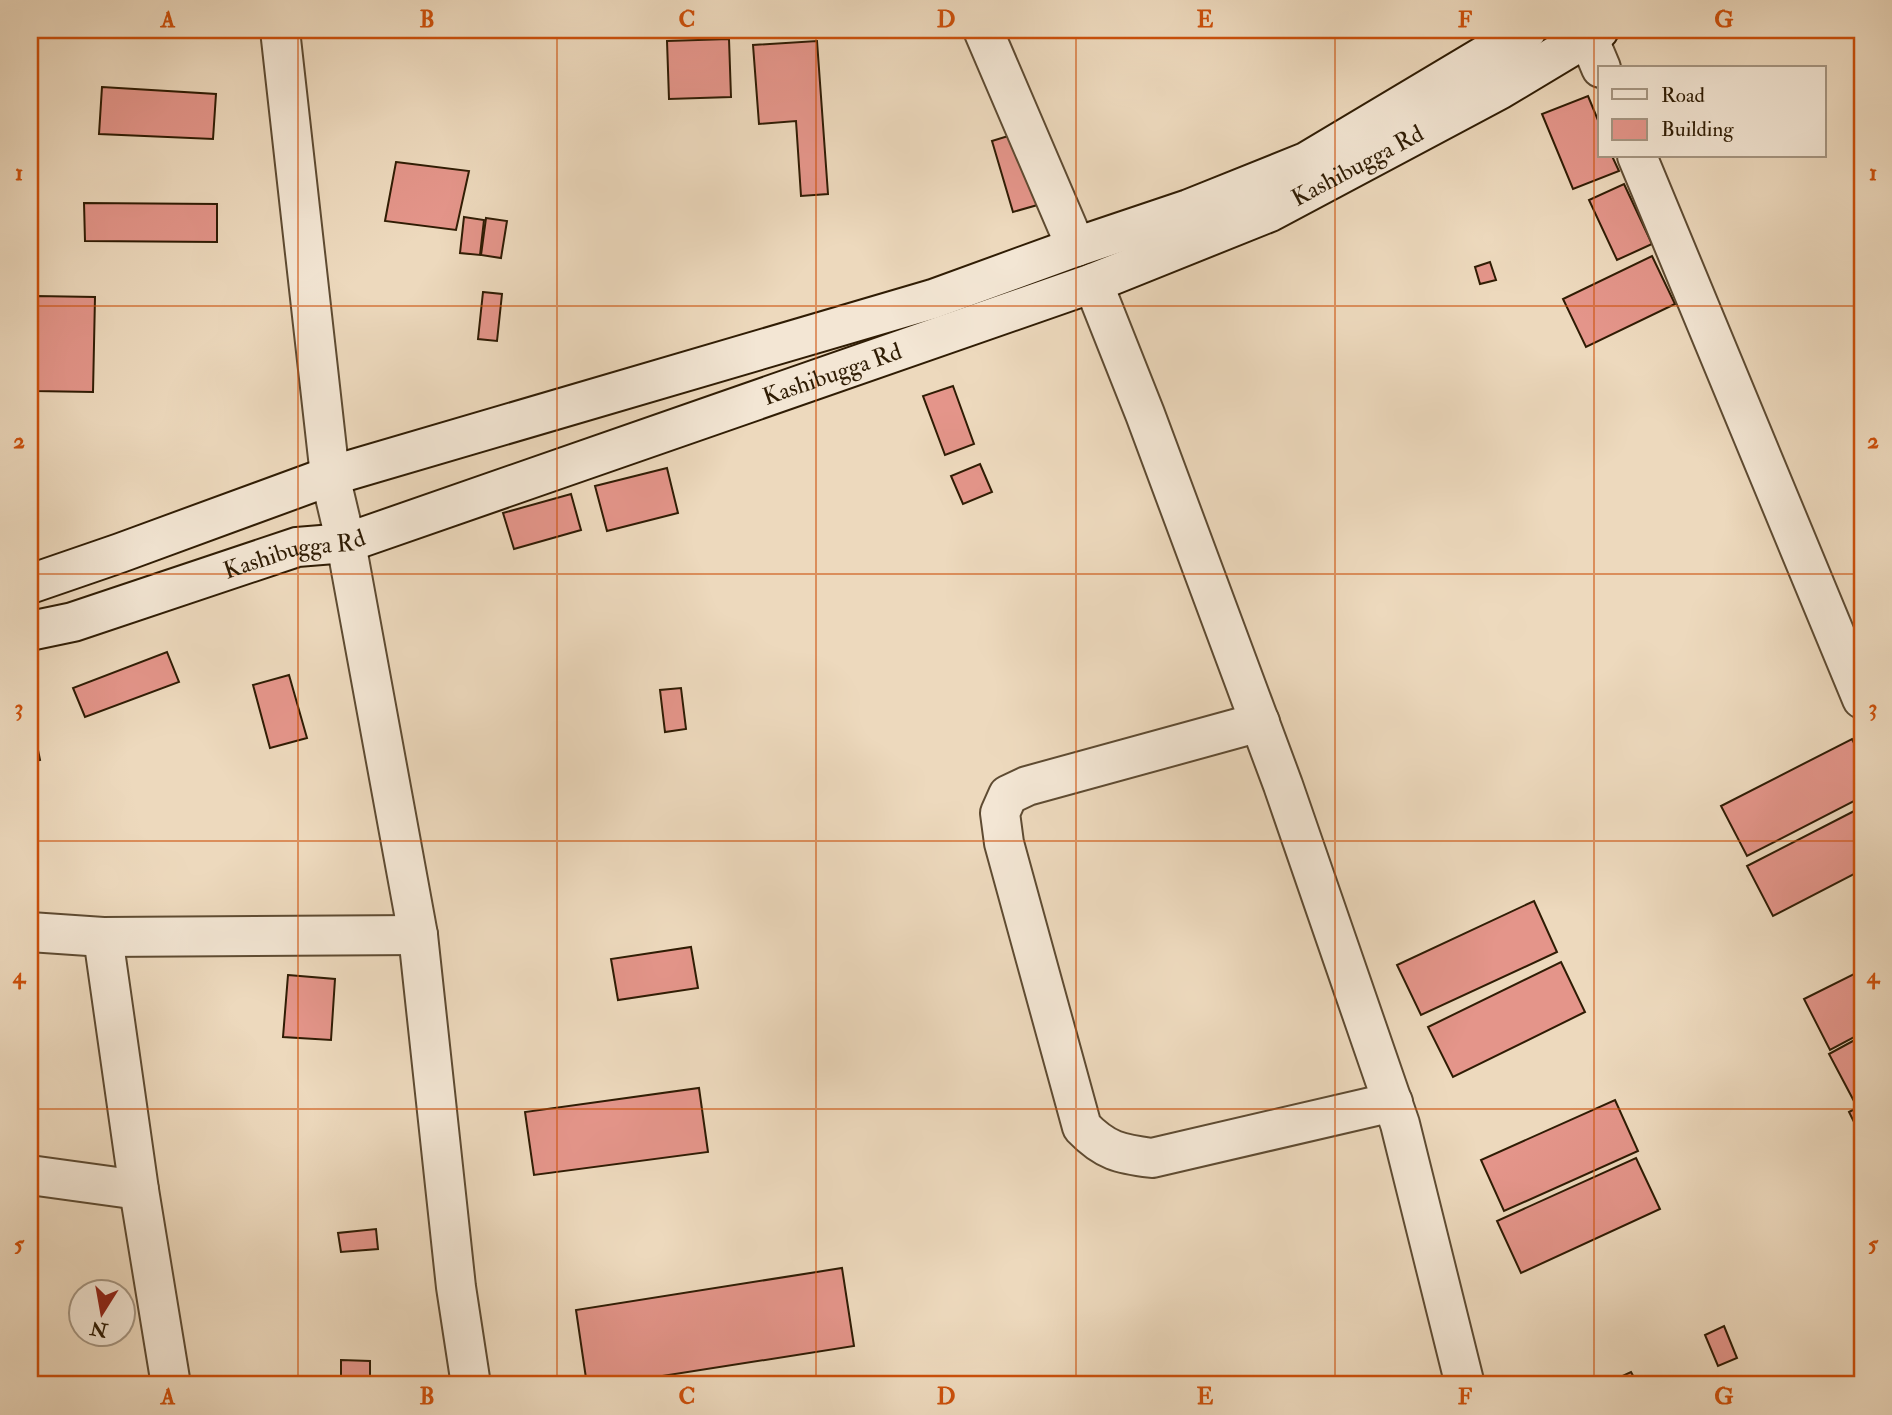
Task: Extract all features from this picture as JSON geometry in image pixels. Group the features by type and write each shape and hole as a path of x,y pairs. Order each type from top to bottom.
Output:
{"street":[{"path":"280,30 330,476 346,544 418,935 456,1287 471,1385"},
{"path":"983,30 1076,247"},
{"name":"Kashibugga Rd","path":"30,584 330,476 933,299 1189,209 1306,162 1527,30"},
{"name":"Kashibugga Rd","path":"30,631 74,622 297,547 346,544 1093,283 1270,212 1499,90 1596,45"},
{"path":"1638,158 1862,699"},
{"path":"1093,283 1260,722 1400,1124 1465,1385"},
{"path":"1260,722 1027,786 1009,795 1000,813 1004,843 1082,1127 1097,1143 1124,1154 1152,1158 1392,1102"},
{"path":"30,932 103,937 418,935"},
{"path":"103,937 139,1190 172,1385"},
{"path":"30,1175 139,1190"}],"building":[{"path":"729,39 731,97 669,99 667,41"},
{"path":"817,41 828,194 801,196 796,121 759,124 753,45"},
{"path":"102,87 216,94 213,139 99,134"},
{"path":"1588,96 1598,120 1598,158 1613,158 1619,171 1573,189 1542,114"},
{"path":"1021,132 1041,204 1013,212 992,141"},
{"path":"396,162 469,171 456,230 385,221"},
{"path":"1624,184 1652,244 1617,260 1589,200"},
{"path":"84,203 217,204 217,242 85,241"},
{"path":"464,217 484,220 480,255 460,253"},
{"path":"486,218 507,221 501,258 481,255"},
{"path":"1652,256 1675,304 1586,347 1563,299"},
{"path":"1490,262 1496,280 1480,284 1475,267"},
{"path":"483,292 502,294 497,341 478,339"},
{"path":"36,296 95,297 93,392 34,391"},
{"path":"953,386 974,444 945,455 923,396"},
{"path":"980,464 992,492 963,504 951,476"},
{"path":"667,468 678,513 607,531 595,486"},
{"path":"571,494 581,530 514,549 503,513"},
{"path":"167,652 179,682 85,717 73,688"},
{"path":"289,675 307,738 270,748 253,685"},
{"path":"681,688 686,729 665,732 660,690"},
{"path":"30,710 40,760 30,762"},
{"path":"1852,739 1862,759 1862,797 1747,856 1721,806"},
{"path":"1862,807 1862,870 1773,916 1747,866"},
{"path":"1534,901 1557,952 1421,1015 1397,965"},
{"path":"691,947 698,988 618,1000 611,959"},
{"path":"1561,962 1585,1012 1453,1077 1428,1027"},
{"path":"1862,970 1862,1033 1830,1050 1804,999"},
{"path":"288,975 335,979 331,1040 283,1037"},
{"path":"1862,1036 1862,1099 1855,1103 1829,1054"},
{"path":"699,1088 708,1152 534,1175 525,1112"},
{"path":"1615,1100 1638,1151 1504,1211 1481,1160"},
{"path":"1862,1105 1862,1138 1849,1112"},
{"path":"1636,1158 1660,1209 1521,1273 1497,1221"},
{"path":"376,1229 378,1249 341,1252 338,1233"},
{"path":"842,1268 854,1346 605,1385 587,1385 576,1310"},
{"path":"1724,1326 1737,1358 1718,1366 1705,1335"},
{"path":"341,1360 370,1361 370,1385 341,1385"},
{"path":"1631,1372 1638,1385 1603,1385"}]}
